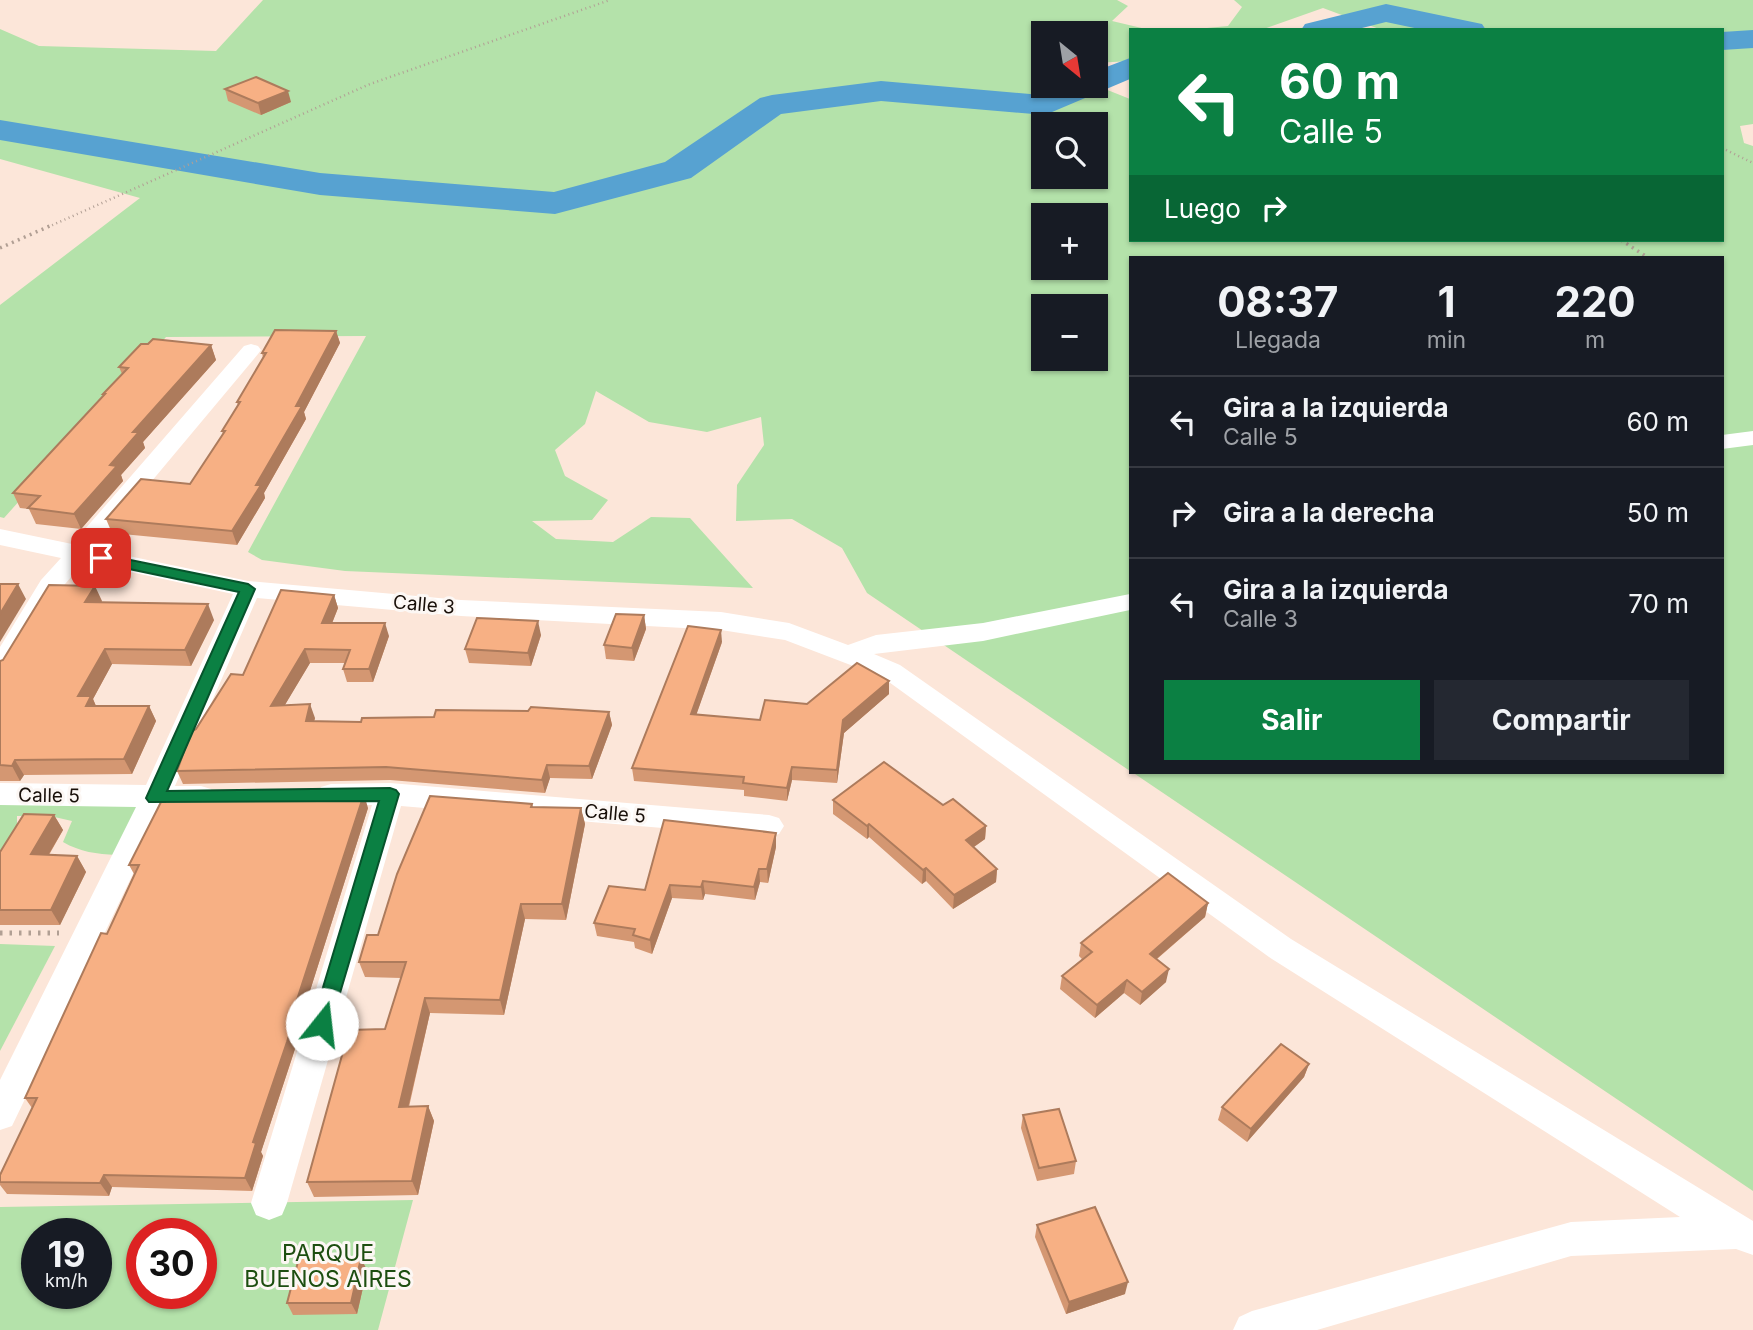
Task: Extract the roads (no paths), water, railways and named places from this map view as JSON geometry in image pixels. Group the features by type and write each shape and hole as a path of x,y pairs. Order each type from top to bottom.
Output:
{"street":[{"path":"0,668 50,586 251,350"},
{"path":"1724,442 1753,438"},
{"name":"Calle 3","path":"0,537 248,589 461,608 721,621 789,632 891,671 1280,948 1744,1235"},
{"path":"0,1115 155,798 248,589"},
{"path":"848,654 876,644 983,632 1129,602"},
{"name":"Calle 5","path":"0,794 224,797"},
{"path":"269,1203 390,794"},
{"name":"Calle 5","path":"307,796 390,794 769,825"},
{"path":"1252,1330 1572,1239 1744,1235"}],"waterway":[{"path":"1324,28 1386,13 1461,28"},
{"path":"1724,41 1753,39"},
{"path":"1108,77 1129,68"},
{"path":"0,130 320,184 555,203 678,170 772,105 881,91 1045,105 1061,98"}],"park label":[{"name":"PARQUE BUENOS AIRES","path":"328,1266"}]}
